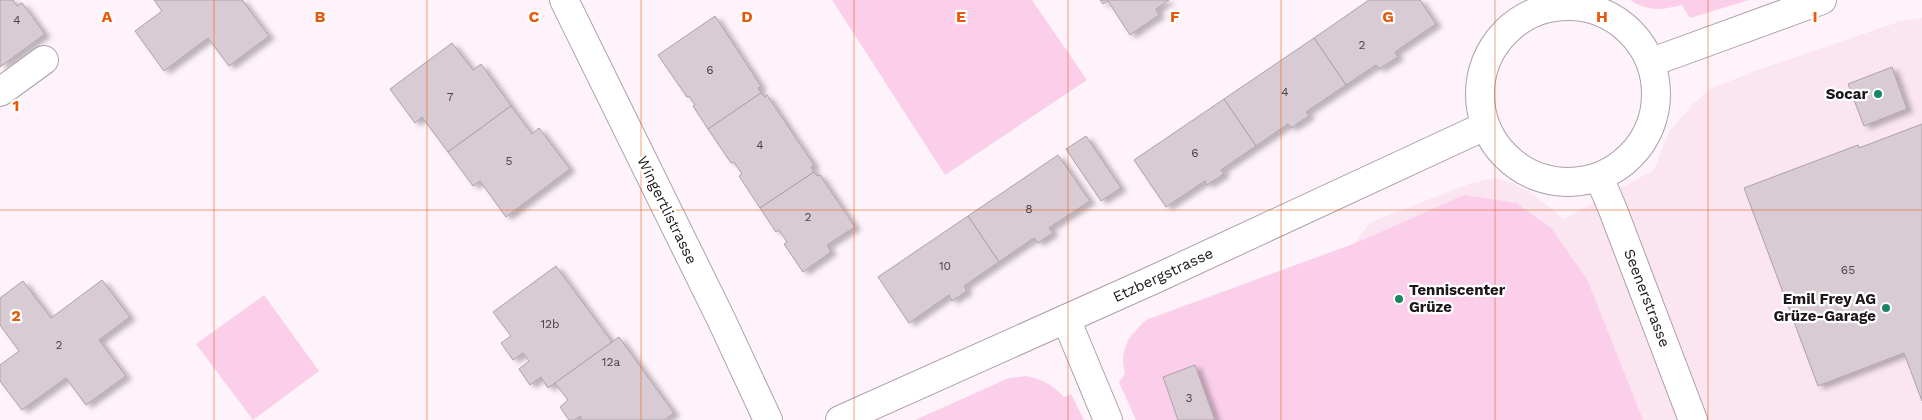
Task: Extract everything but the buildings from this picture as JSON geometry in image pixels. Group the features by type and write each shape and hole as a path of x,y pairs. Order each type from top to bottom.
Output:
{"street":[{"name":"Wingertlistrasse","path":"564,0 721,319 768,420"},
{"path":"1652,62 1822,0"},
{"path":"1536,5 1565,5 1593,8 1618,20 1638,39 1652,62 1658,90 1654,118 1642,143 1624,164 1599,177 1571,183 1543,179 1517,166 1496,147 1485,126 1480,104 1482,74 1493,47 1512,25 1536,5"},
{"path":"0,92 44,60"},
{"name":"Etzbergstrasse","path":"840,420 1066,319 1485,126"},
{"name":"Seenerstrasse","path":"1599,177 1693,420"},
{"path":"1066,319 1108,420"}],"shaded area":[{"path":"832,0 1032,0 1087,80 945,175"},
{"path":"1630,0 1749,0 1690,18 1682,5 1656,9 1643,7"},
{"path":"1922,18 1922,420 1136,420 1119,382 1125,374 1123,361 1128,338 1146,320 1355,243 1369,223 1471,183 1495,178 1512,183 1535,196 1564,219 1654,170 1669,132 1692,105 1710,89 1755,71 1898,22"},
{"name":"Tenniscenter Grüze","path":"1464,195 1516,203 1551,228 1587,279 1643,420 1136,420 1119,382 1125,374 1123,357 1127,344 1146,320 1356,243"},
{"path":"264,295 319,371 253,420 196,344"},
{"path":"1026,376 1047,383 1064,397 1071,394 1084,420 915,420 1009,378"}],"place":[{"name":"Socar","path":"1878,94"},
{"name":"Tenniscenter Grüze","path":"1399,299"},
{"name":"Emil Frey AG Grüze-Garage","path":"1886,308"}]}
